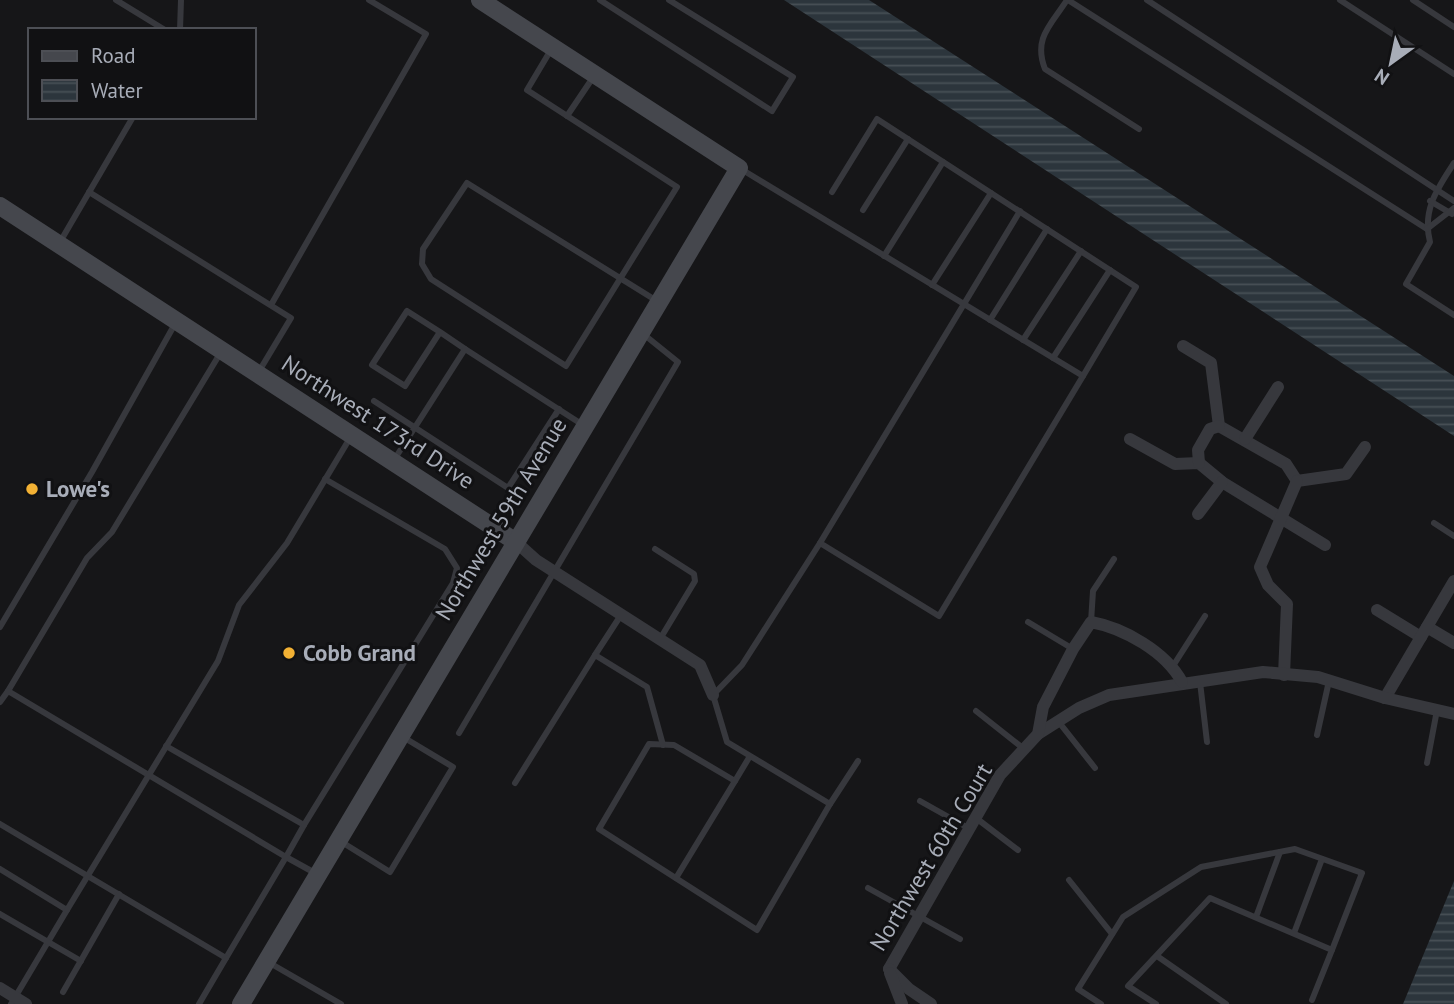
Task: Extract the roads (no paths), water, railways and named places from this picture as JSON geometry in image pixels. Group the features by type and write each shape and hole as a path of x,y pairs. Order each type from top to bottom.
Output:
{"street":[{"path":"488,2 738,168"},
{"name":"Northwest 59th Avenue","path":"244,1003 266,961 738,168"},
{"name":"Northwest 173rd Drive","path":"0,206 393,461 516,542 555,572 699,665 713,695"},
{"path":"1183,346 1211,363 1219,426"},
{"path":"1245,439 1278,387"},
{"path":"1199,463 1198,450 1210,429 1219,426 1286,464 1297,481"},
{"path":"1130,439 1175,464 1199,463 1222,482 1280,520 1325,545"},
{"path":"1297,481 1346,474 1365,447"},
{"path":"1284,675 1286,604 1268,585 1260,567 1297,481"},
{"path":"1198,514 1222,482"},
{"path":"1385,698 1454,581"},
{"path":"1377,610 1454,643"},
{"path":"1091,622 1113,626 1173,666 1182,682"},
{"name":"Northwest 60th Court","path":"889,969 1000,775 1038,734 1043,707 1073,649 1091,622"},
{"path":"1038,734 1109,695 1263,672 1329,681 1385,698 1454,713"},
{"path":"889,969 902,1004"},
{"path":"889,969 909,989 931,1004"},
{"path":"0,988 17,1002"}],"lane":[{"path":"116,0 162,28"},
{"path":"180,28 181,0"},
{"path":"271,305 426,34 369,0"},
{"path":"600,0 772,111 793,77 669,0"},
{"path":"1139,129 1045,69 1040,54 1040,41 1068,0 1427,229"},
{"path":"1147,0 1454,201"},
{"path":"1340,0 1454,74"},
{"path":"1413,0 1454,27"},
{"path":"553,47 527,90 677,187 620,279 566,366 431,279 422,264 423,249 467,183 620,279 658,302"},
{"path":"567,116 595,74"},
{"path":"59,244 132,119"},
{"path":"820,543 939,615 1136,287 877,119 832,192"},
{"path":"863,210 908,139"},
{"path":"884,256 943,162"},
{"path":"1454,163 1430,201 1427,229 1430,243 1406,284 1454,315"},
{"path":"738,168 1083,376"},
{"path":"89,192 291,318 258,374"},
{"path":"932,285 991,193"},
{"path":"1430,201 1453,212"},
{"path":"830,804 727,741 713,695 742,665 820,543 1020,211"},
{"path":"1427,229 1453,212"},
{"path":"990,320 1047,229"},
{"path":"1023,340 1081,251"},
{"path":"1053,358 1110,270"},
{"path":"440,332 405,386 372,365 407,311 440,332 585,426"},
{"path":"0,626 92,472 177,321"},
{"path":"458,733 678,362 641,332"},
{"path":"393,461 466,349"},
{"path":"0,702 87,558 111,531 222,350"},
{"path":"374,401 508,488 559,409"},
{"path":"17,1002 87,875 218,660 239,606 287,543 352,435"},
{"path":"200,1004 304,825 453,583 457,568 445,549 325,479"},
{"path":"1434,523 1454,536"},
{"path":"655,549 694,574 695,581 660,639"},
{"path":"1091,622 1093,591 1114,559"},
{"path":"515,783 621,615"},
{"path":"1173,666 1205,616"},
{"path":"1028,622 1073,649"},
{"path":"595,656 647,687 663,745"},
{"path":"1199,680 1207,742"},
{"path":"1317,735 1329,681"},
{"path":"8,691 318,874"},
{"path":"1427,763 1437,710"},
{"path":"976,711 1024,749"},
{"path":"1058,721 1095,768"},
{"path":"338,840 390,872 453,767 401,736"},
{"path":"735,782 674,745 649,744 599,829 757,930 858,761"},
{"path":"166,746 304,825"},
{"path":"676,878 750,756"},
{"path":"920,801 973,823 1018,850"},
{"path":"0,824 226,958"},
{"path":"1101,1004 1078,989 1123,917 1201,867 1294,849 1362,873 1312,1000"},
{"path":"1256,918 1280,852"},
{"path":"1294,933 1322,859"},
{"path":"0,869 68,910"},
{"path":"1069,880 1112,934"},
{"path":"868,888 960,939"},
{"path":"63,992 119,894"},
{"path":"1156,1004 1128,986 1210,898 1332,950"},
{"path":"0,914 81,961"},
{"path":"1157,956 1226,1004"},
{"path":"266,961 341,1004"}],"water":[{"path":"784,0 869,0 1454,376 1454,436"},
{"path":"1454,881 1454,1004 1403,1004"}],"place":[{"name":"Lowe's","path":"32,489"},
{"name":"Cobb Grand","path":"289,653"}]}
